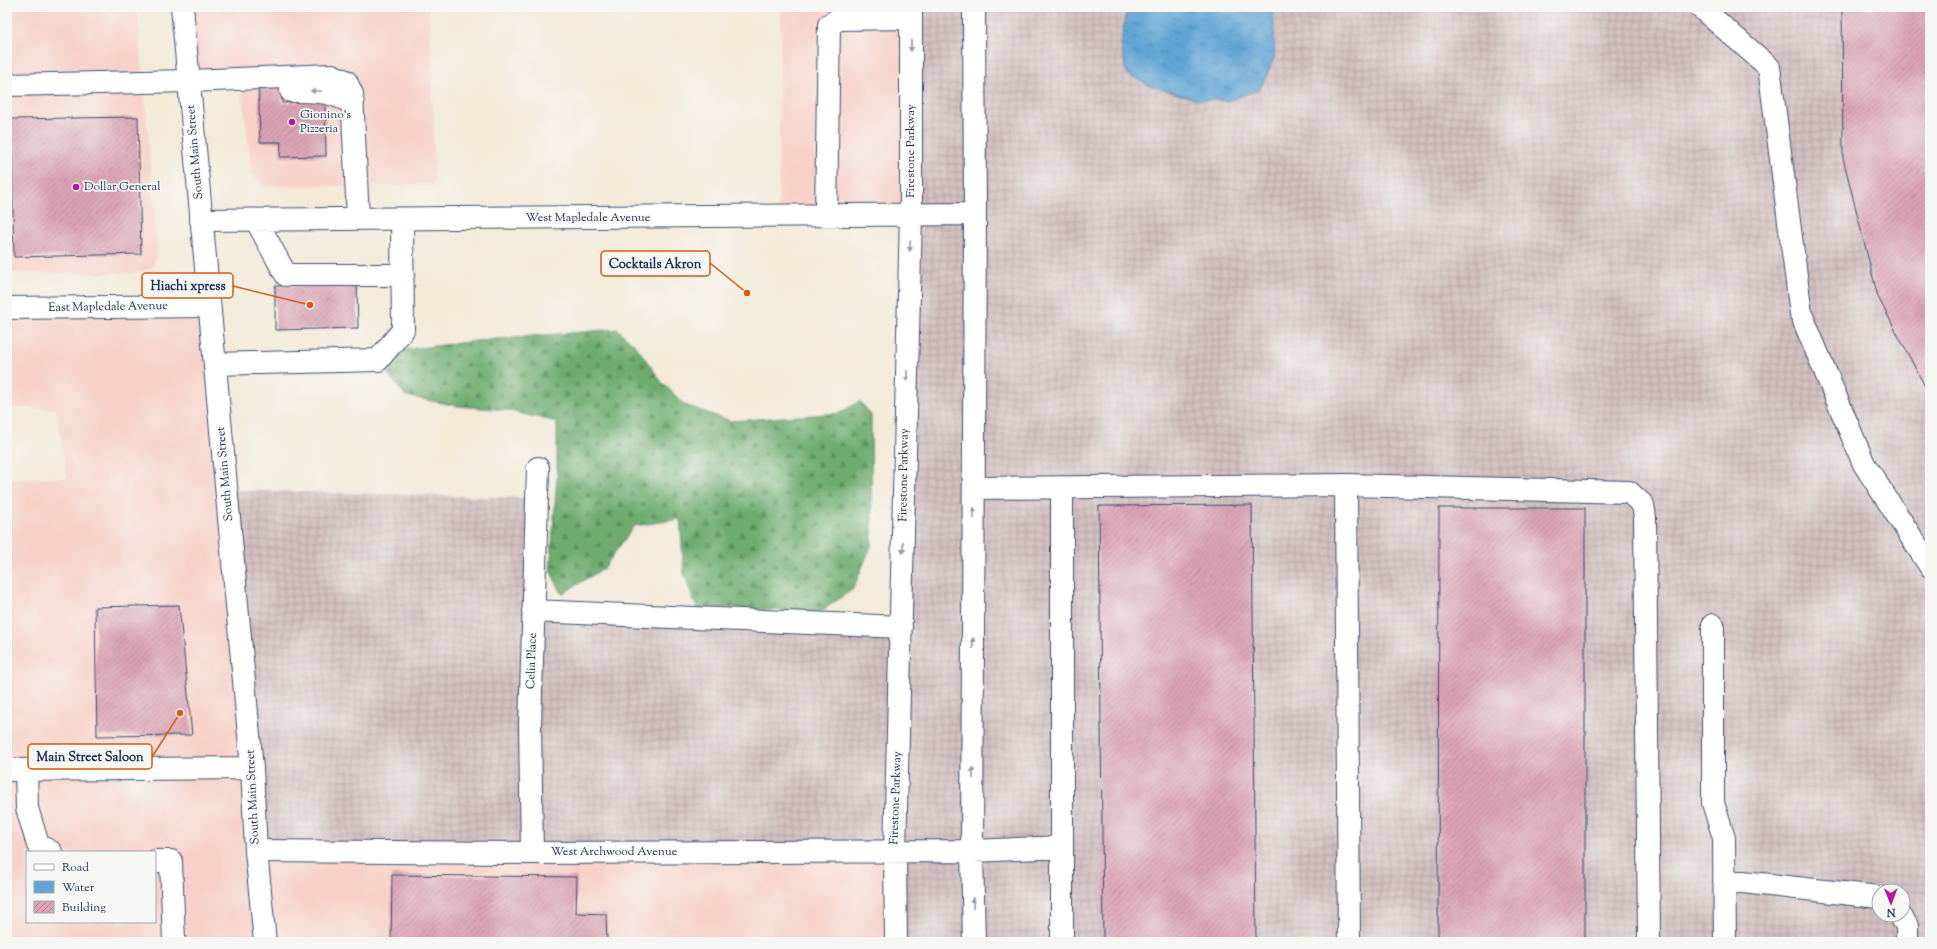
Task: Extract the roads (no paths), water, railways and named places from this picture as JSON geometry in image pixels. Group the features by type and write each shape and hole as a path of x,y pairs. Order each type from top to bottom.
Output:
{"street":[{"name":"South Main Street","path":"182,7 198,80 201,220 252,768 256,851 265,942"},
{"path":"974,7 975,214 972,851 974,942"},
{"path":"1700,7 1769,67 1801,314 1864,464 1930,566"},
{"path":"826,215 829,25 839,19 911,12"},
{"name":"Firestone Parkway","path":"896,942 895,852 911,215 911,12"},
{"path":"7,85 332,75 346,81 352,94 358,219"},
{"name":"West Mapledale Avenue","path":"201,220 975,214"},
{"path":"214,364 378,360 403,330 402,219"},
{"path":"256,220 286,275 403,274"},
{"name":"East Mapledale Avenue","path":"7,308 209,306"},
{"name":"Celia Place","path":"532,853 530,724 538,468"},
{"path":"974,488 1346,486 1628,492 1643,505 1644,517 1649,942"},
{"path":"1346,486 1349,942"},
{"path":"1062,488 1062,942"},
{"path":"533,611 901,627"},
{"path":"1713,625 1713,803 1724,838 1725,942"},
{"path":"49,851 38,845 16,770 252,768"},
{"name":"West Archwood Avenue","path":"256,851 532,853 895,852 972,851 1062,847"},
{"path":"156,861 171,861 174,942"},
{"path":"1724,880 1871,896"},
{"path":"1905,923 1907,926 1907,942"}],"water":[{"path":"1127,7 1272,7 1274,27 1274,58 1260,89 1228,101 1195,99 1151,86 1127,74 1121,46"}],"place":[{"name":"Gionino's Pizzeria","path":"292,122"},
{"name":"Dollar General","path":"76,187"},
{"name":"Cocktails Akron","path":"747,293"},
{"name":"Hiachi xpress","path":"310,305"},
{"name":"Main Street Saloon","path":"180,713"}]}
